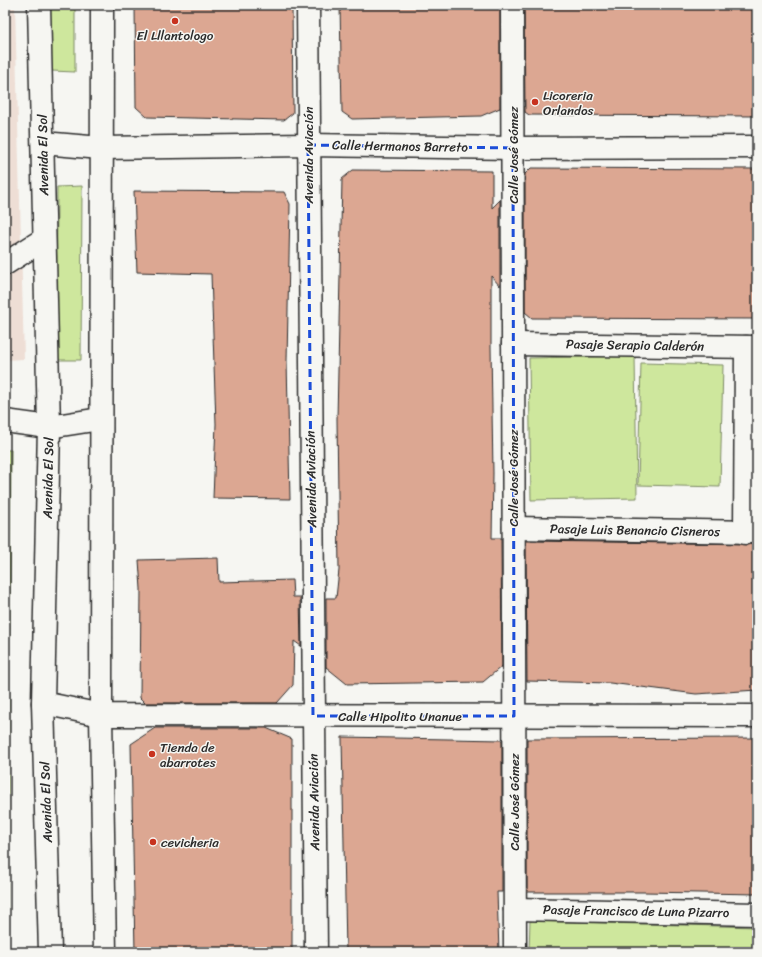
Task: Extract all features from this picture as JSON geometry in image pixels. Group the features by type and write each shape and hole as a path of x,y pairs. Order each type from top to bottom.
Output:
{"street":[{"name":"Avenida El Sol","path":"39,5 49,427 44,703 50,952"},
{"path":"102,5 103,96 100,148 103,189 100,419 101,715 105,952"},
{"name":"Avenida Aviación","path":"308,5 316,952"},
{"name":"Calle José Gómez","path":"512,5 515,952"},
{"name":"Calle Hermanos Barreto","path":"43,143 100,148 308,145 513,148 757,147"},
{"path":"5,264 44,238"},
{"name":"Pasaje Serapio Calderón","path":"513,344 752,347"},
{"path":"751,532 752,347"},
{"path":"5,421 49,427 100,419"},
{"name":"Pasaje Luis Benancio Cisneros","path":"514,528 751,532"},
{"name":"Calle Hipolito Unanue","path":"44,703 101,715 757,716"},
{"name":"Pasaje Francisco de Luna Pizarro","path":"514,909 757,914"}],"highlighted area":[{"path":"308,145 513,148 514,716 313,716"}],"shaded area":[{"path":"5,5 15,5 24,359 5,360"}],"green space":[{"path":"50,5 75,5 75,72 52,71"},
{"path":"82,186 81,360 56,360 57,187"},
{"path":"635,356 637,498 531,500 529,358"},
{"path":"641,363 723,365 720,487 638,485"},
{"path":"5,450 11,450 7,952 5,952"},
{"path":"530,921 757,927 757,952 529,952"}],"building":[{"path":"135,5 292,5 293,113 284,120 147,117 136,107"},
{"path":"340,5 500,5 500,108 481,116 352,119 342,112"},
{"path":"524,5 757,5 757,116 529,115 525,112"},
{"path":"531,168 757,169 757,319 532,318 525,312 525,174"},
{"path":"353,170 492,171 492,208 500,200 500,286 491,276 491,347 493,473 492,538 501,538 502,666 483,682 347,684 326,667 326,598 336,598 339,570 337,419 342,179"},
{"path":"134,191 284,192 290,204 287,361 290,499 213,498 216,424 211,274 137,272"},
{"path":"526,541 757,544 757,690 696,694 610,683 527,681"},
{"path":"218,558 219,582 292,580 293,597 300,597 301,646 294,641 293,685 277,703 145,703 140,698 141,589 139,560"},
{"path":"155,728 266,728 292,739 292,952 135,952 131,744"},
{"path":"342,737 502,740 502,892 497,892 499,952 346,952"},
{"path":"757,738 757,894 527,892 527,739"}],"place":[{"name":"El Lllantologo","path":"175,21"},
{"name":"Licoreria Orlandos","path":"535,102"},
{"name":"Tienda de abarrotes","path":"152,754"},
{"name":"cevicheria","path":"153,842"}]}
